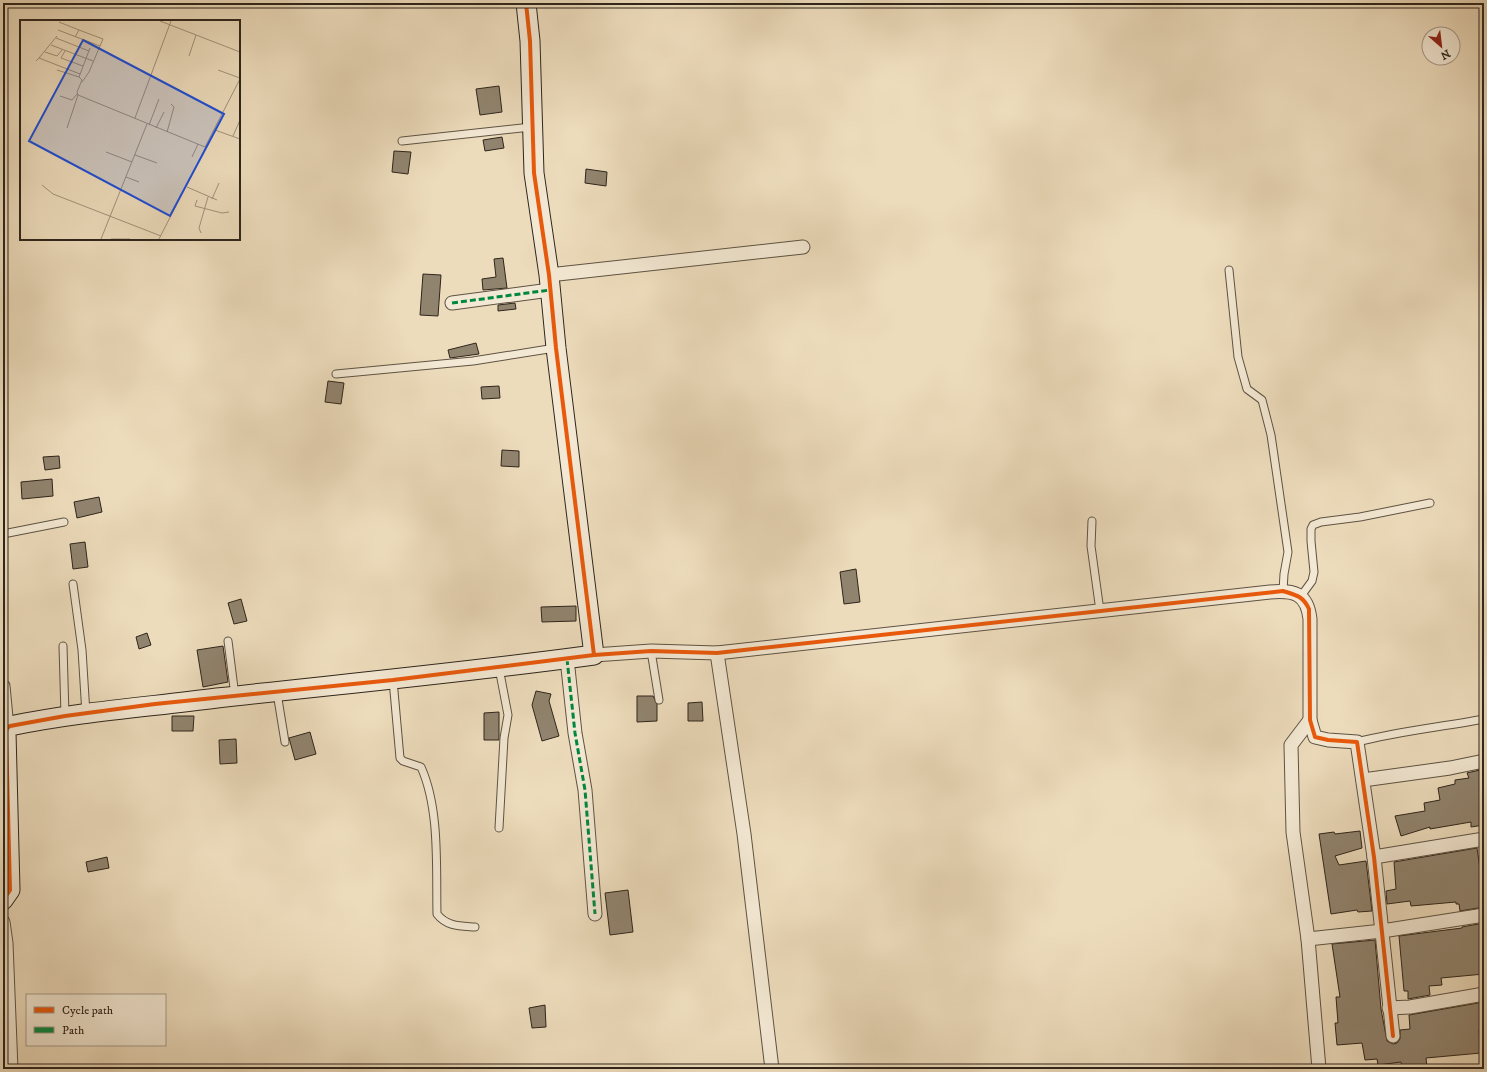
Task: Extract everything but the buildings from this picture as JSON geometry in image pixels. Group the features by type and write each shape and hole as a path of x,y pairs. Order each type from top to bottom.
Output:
{"street":[{"path":"526,3 530,41 531,127 534,173 550,283 556,348 594,655"},
{"path":"452,304 550,283 803,247"},
{"path":"7,728 65,716 155,704 277,690 393,680 594,655 651,651 717,653 1283,591 1301,596 1309,609 1310,720 1315,737 1328,740 1357,742 1374,856 1392,1036"},
{"path":"717,653 744,834 772,1069"},
{"path":"567,659 575,733 586,790 595,914"},
{"path":"3,686 7,728 10,890 3,900"},
{"path":"1310,720 1291,745 1292,832 1308,939 1319,1069"},
{"path":"1363,780 1450,768 1484,761"},
{"path":"1374,856 1484,839"},
{"path":"1308,939 1484,915"},
{"path":"3,922 6,943 11,1069"},
{"path":"1389,1008 1410,1007 1484,994"}],"lane":[{"path":"402,142 531,127"},
{"path":"1229,270 1241,368 1247,389 1259,397 1265,406 1276,463 1288,552 1283,591"},
{"path":"336,374 473,361 556,348"},
{"path":"1301,596 1312,581 1314,572 1311,541 1311,529 1314,525 1322,522 1360,517 1430,503"},
{"path":"1092,521 1091,546 1100,611"},
{"path":"3,534 64,522"},
{"path":"73,584 82,650 86,714"},
{"path":"228,641 235,696"},
{"path":"63,646 65,716"},
{"path":"651,651 659,700"},
{"path":"499,668 508,715 504,738 499,828"},
{"path":"393,680 400,758 403,761 421,766 430,792 435,840 437,914 441,920 452,925 475,928"},
{"path":"277,690 284,742"},
{"path":"1357,742 1380,736 1440,728 1484,719"}],"marked path":[{"path":"452,303 550,290"},
{"path":"567,659 575,733 585,790 595,914"}],"cycle path":[{"path":"526,3 530,41 534,173 549,275 556,348 594,655"},
{"path":"3,900 10,890 6,732 7,728 10,726 65,716 155,704 393,680 594,655 651,651 717,653 1283,591 1302,599 1309,609 1310,720 1315,737 1328,740 1357,742 1374,857 1393,1036"}]}
